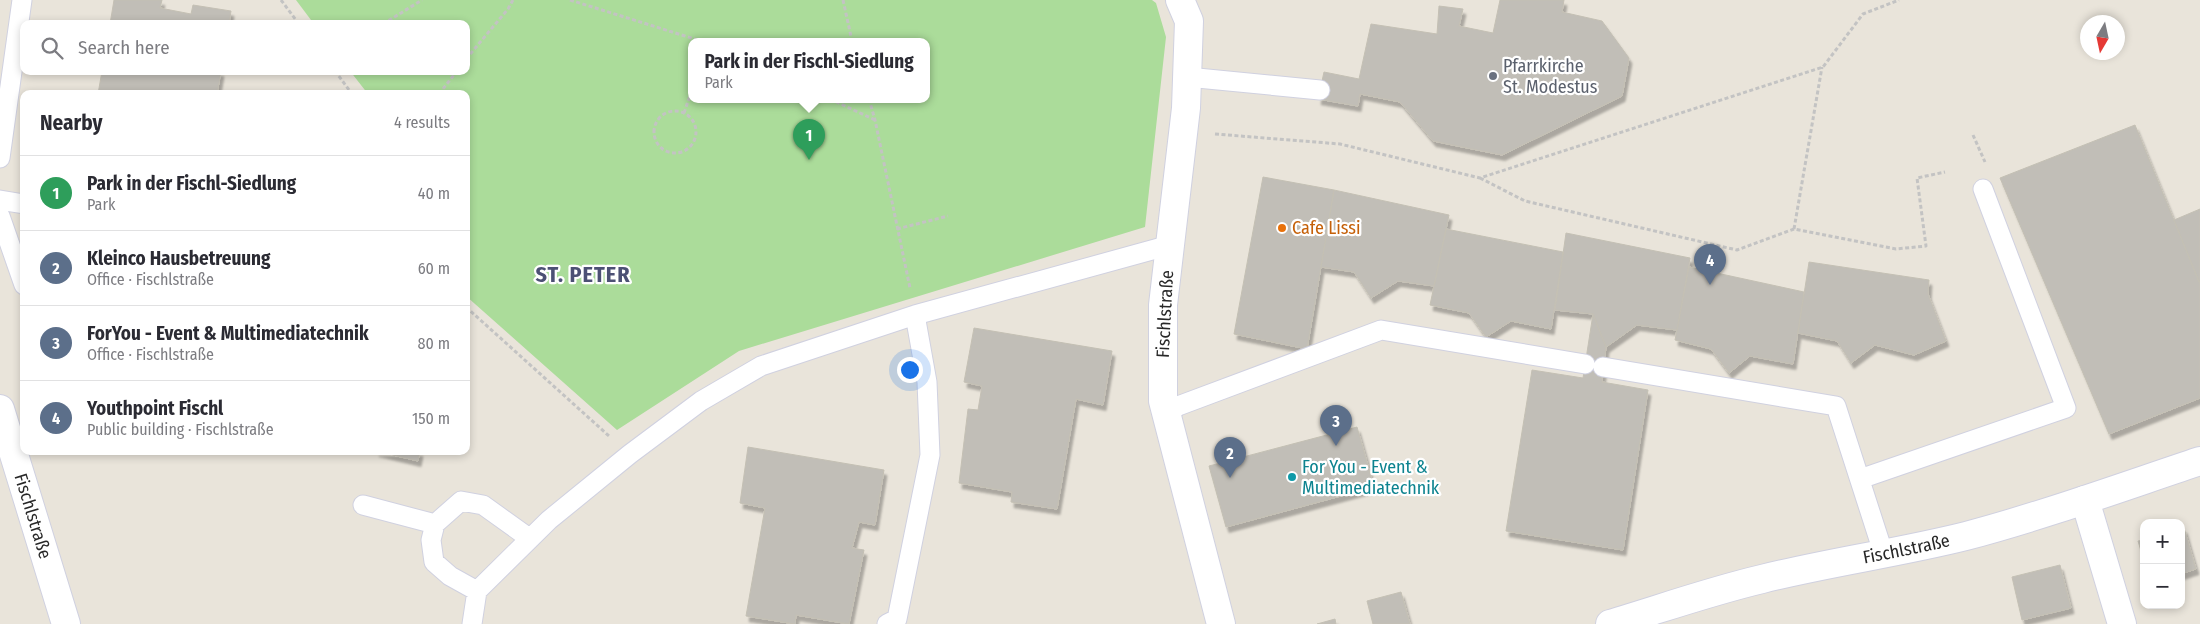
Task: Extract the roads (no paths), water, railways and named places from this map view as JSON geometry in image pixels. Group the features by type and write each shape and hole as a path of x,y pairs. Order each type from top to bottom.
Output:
{"street":[{"name":"Fischlstraße","path":"1180,0 1189,21 1187,77 1183,131 1163,305 1163,401 1220,624"},
{"name":"Fischlstraße","path":"0,409 66,624"},
{"name":"Fischlstraße","path":"1610,624 1760,579 1816,566 1884,555 1966,536 2085,500 2200,461"},
{"path":"2085,500 2122,624"}],"lane":[{"path":"0,158 22,0"},
{"path":"1187,77 1320,90"},
{"path":"1860,479 2066,408 1983,189"},
{"path":"0,200 20,203"},
{"path":"0,216 20,274"},
{"path":"472,624 477,591 529,538 630,454 701,401 761,366 915,316 1170,245"},
{"path":"887,624 897,619 930,455 927,382 915,316"},
{"path":"1166,415 1178,406 1381,330 1836,406 1884,555"},
{"path":"477,591 450,576 434,562 431,540 435,524 461,501 483,505 529,538"},
{"path":"363,505 435,524"}],"place":[{"name":"Pfarrkirche St. Modestus","path":"1493,76"},
{"name":"Park in der Fischl-Siedlung","path":"809,160"},
{"name":"Cafe Lissi","path":"1282,228"},
{"name":"Youthpoint Fischl","path":"1710,285"},
{"name":"ForYou - Event & Multimediatechnik","path":"1336,446"},
{"name":"For You - Event & Multimediatechnik","path":"1292,477"},
{"name":"Kleinco Hausbetreuung","path":"1230,478"}],"district":[{"name":"ST. PETER","path":"583,274"}]}
